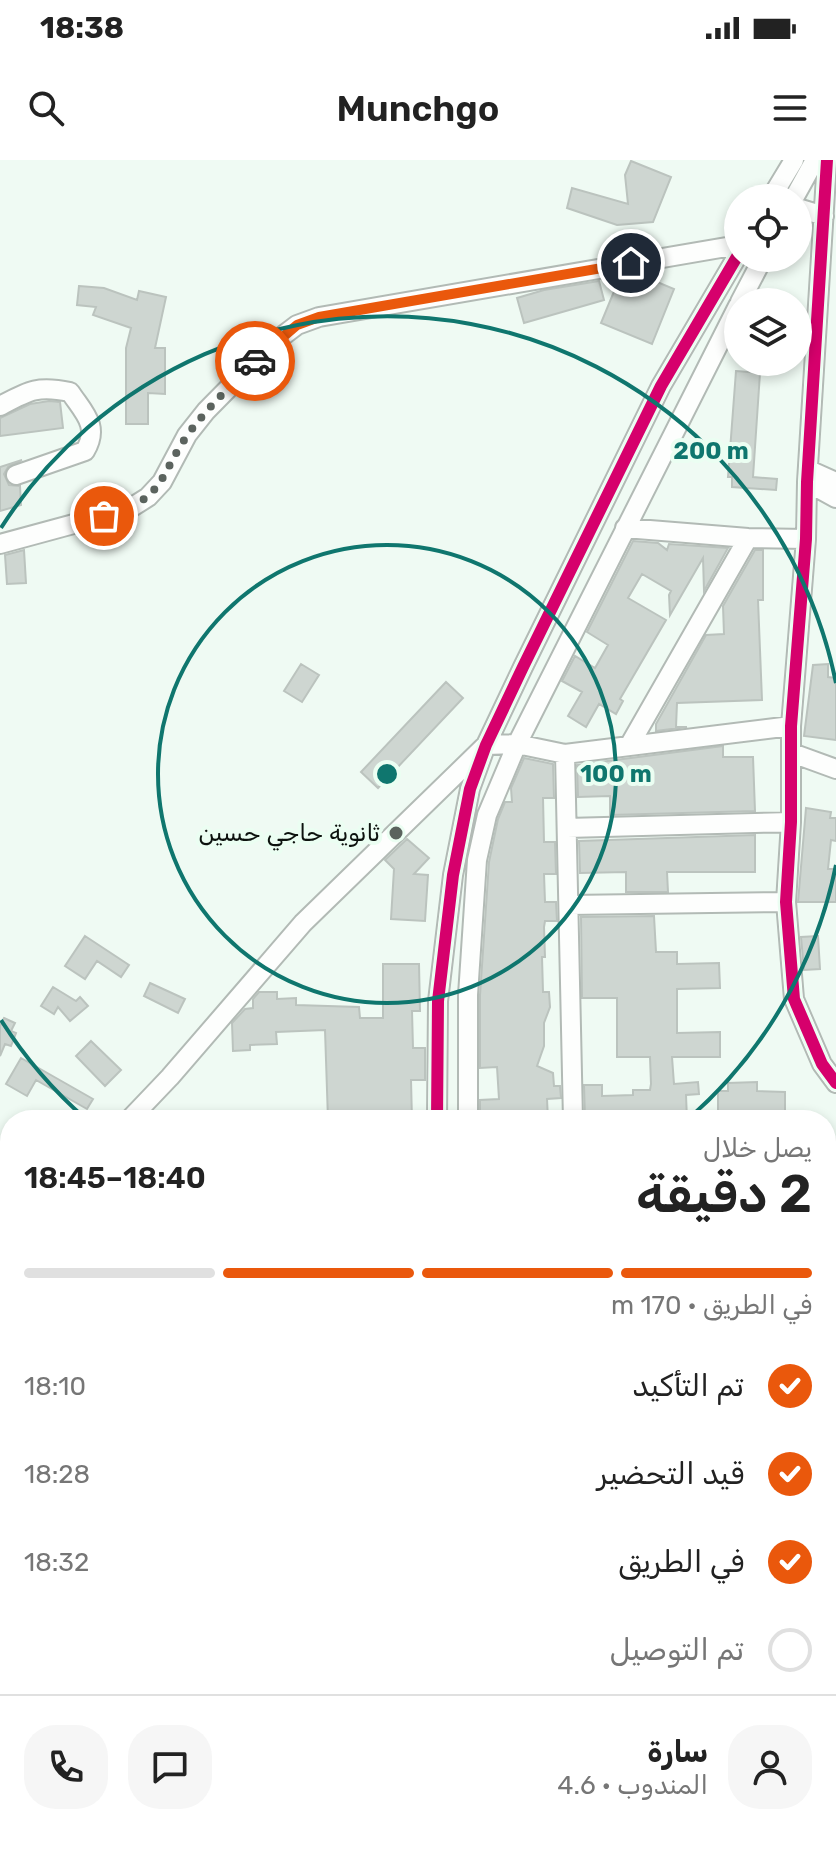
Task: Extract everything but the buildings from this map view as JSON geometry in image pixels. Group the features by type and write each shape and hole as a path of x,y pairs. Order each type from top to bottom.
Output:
{"street":[{"path":"779,184 794,160"},
{"path":"802,184 815,160"},
{"path":"827,160 806,539 791,726 791,822 786,902 794,999 822,1064 836,1083"},
{"path":"812,212 824,216"},
{"path":"0,544 129,509 148,497 162,482 187,435 206,411 272,344 297,325 319,317 724,247"},
{"path":"437,1110 438,1001 453,875 470,789 486,745 661,386 728,272"},
{"path":"468,1110 468,995 477,860 487,815 517,744 724,333"},
{"path":"0,406 33,389 47,387 70,392 92,424 92,440 85,451 16,475"},
{"path":"808,476 836,482"},
{"path":"808,476 836,498"},
{"path":"625,528 748,538 806,539"},
{"path":"629,746 748,538"},
{"path":"139,1110 303,923 486,745 517,744 565,754 791,726"},
{"path":"792,753 836,769"},
{"path":"565,754 573,1110"},
{"path":"567,828 791,822"},
{"path":"569,905 786,902"}],"cycle path":[{"path":"827,160 806,539 791,726 791,822 786,902 794,999 822,1064 836,1083"},
{"path":"437,1110 438,1001 453,875 470,789 486,745 661,386 728,272"}],"way so far":[{"path":"104,516 129,509 148,497 162,482 187,435 255,361"}],"place":[{"name":"ثانوية حاجي حسين","path":"396,833"}],"route":[{"path":"255,361 297,325 319,317 631,263"}]}
